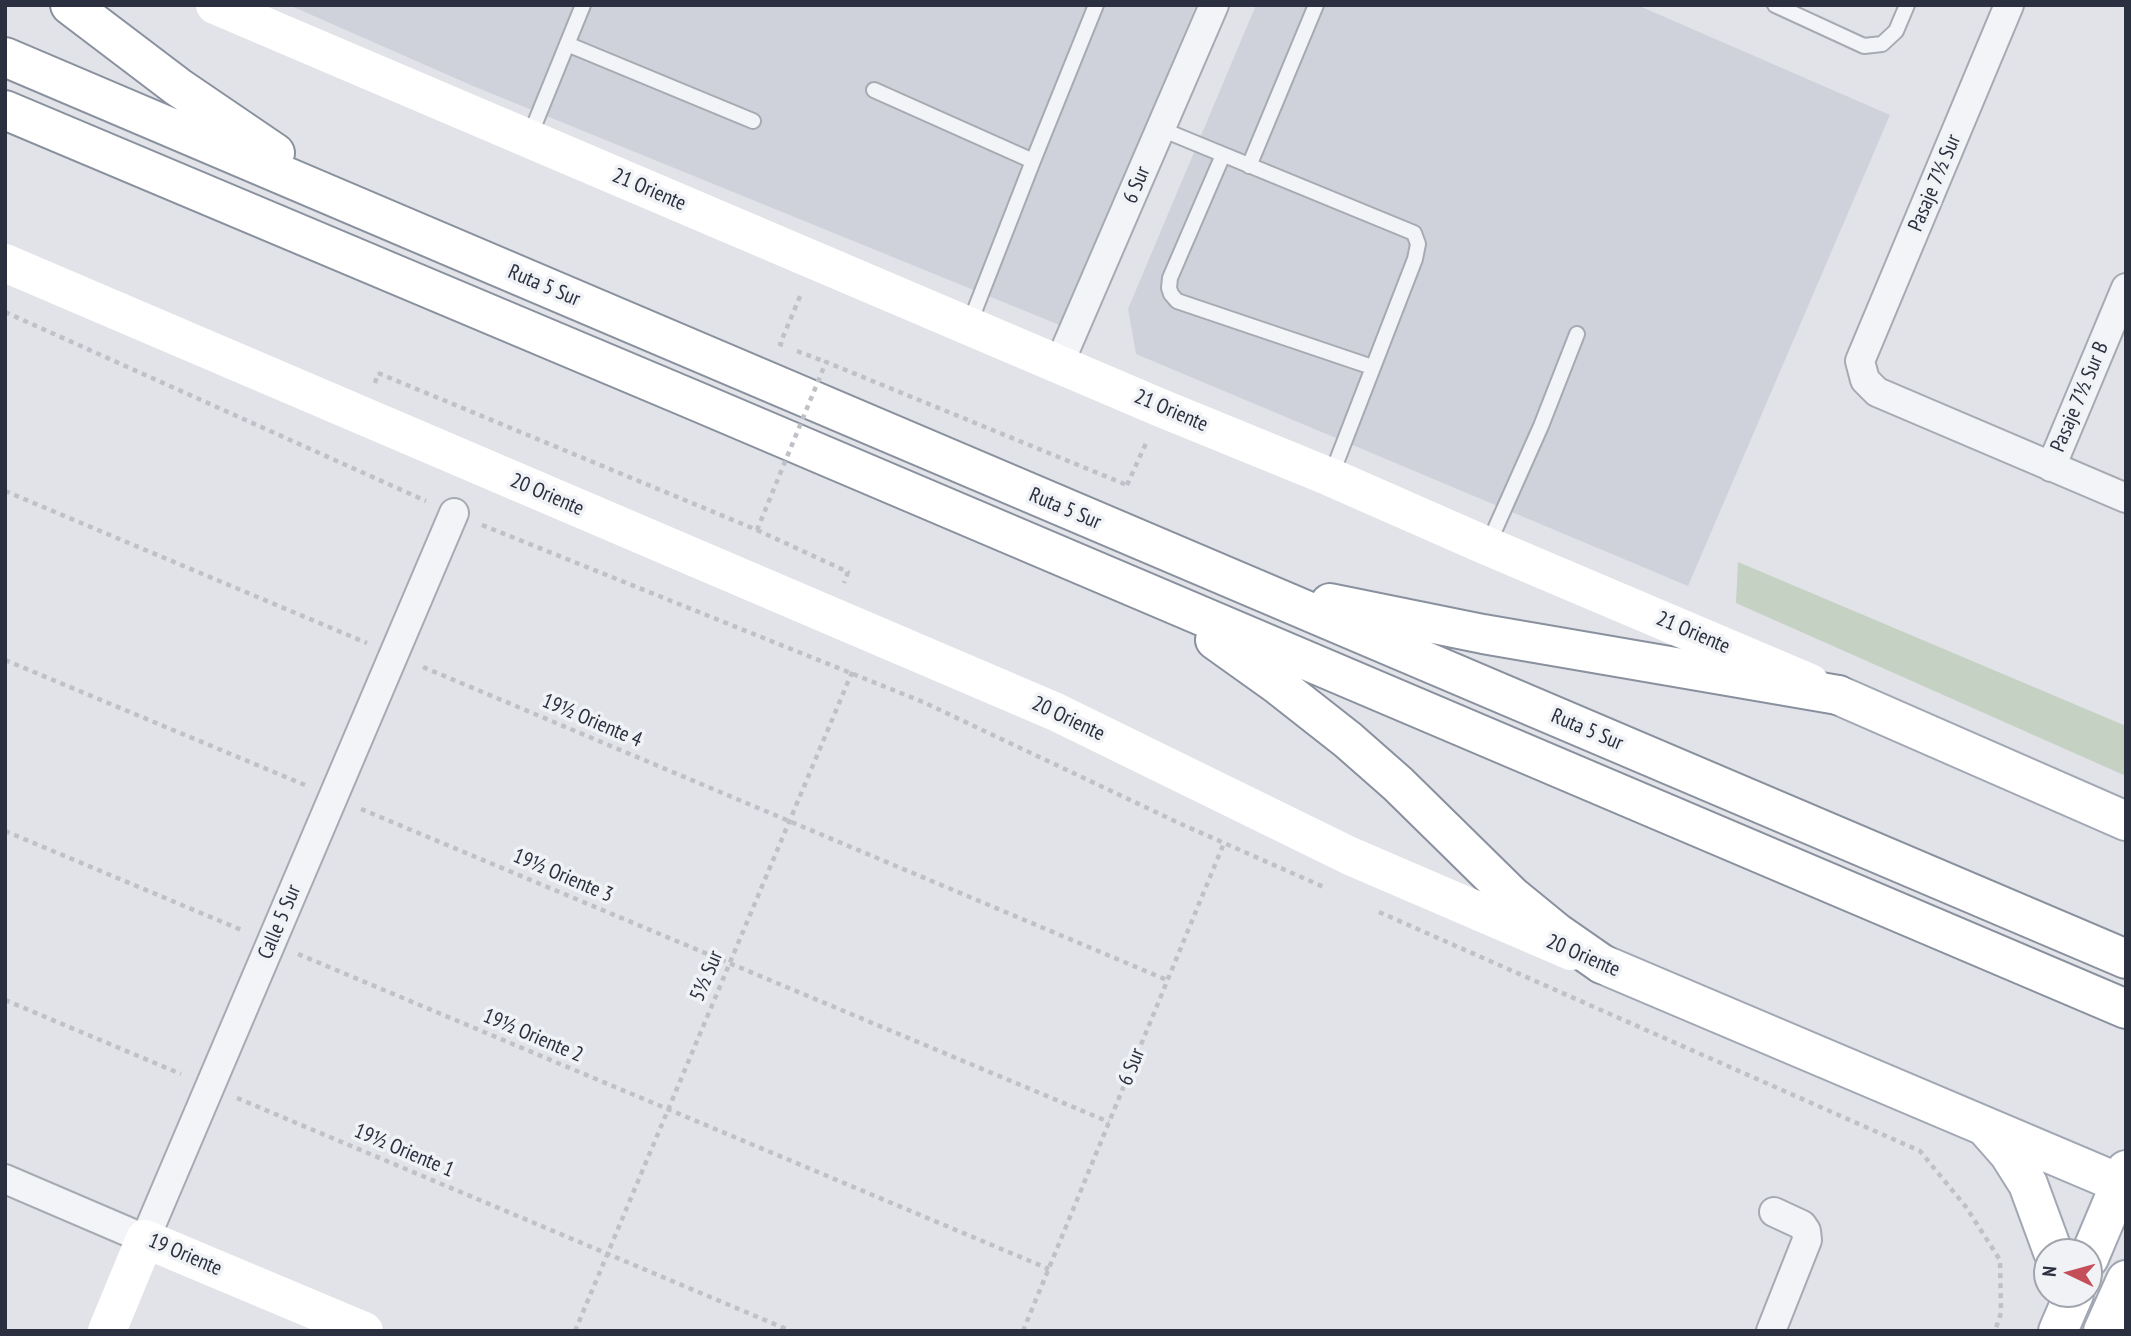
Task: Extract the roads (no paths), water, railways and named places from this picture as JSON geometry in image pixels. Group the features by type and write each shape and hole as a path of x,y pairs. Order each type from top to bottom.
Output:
{"main road":[{"path":"70,5 200,103 362,209"},
{"name":"21 Oriente","path":"215,5 1161,408 1330,477 2126,821"},
{"name":"Ruta 5 Sur","path":"5,57 2126,959"},
{"path":"5,110 2126,1009"},
{"path":"5,129 96,149"},
{"name":"20 Oriente","path":"5,263 1056,712 1350,856 1986,1127 2124,1180"},
{"path":"1226,577 1429,624 1838,695"},
{"path":"1150,595 1278,685 1340,733 1398,785 1512,897 1602,964"},
{"path":"1986,1127 2009,1154 2028,1184 2048,1238"},
{"path":"2098,1238 2124,1180"},
{"name":"Calle 5 Sur","path":"107,1331 145,1239"},
{"name":"19 Oriente","path":"145,1239 364,1331"},
{"path":"2103,1331 2126,1280"}],"street":[{"name":"6 Sur","path":"1059,364 1214,5"},
{"name":"Pasaje 7½ Sur","path":"2009,5 1860,361 1865,380 1877,392 2051,467"},
{"name":"Pasaje 7½ Sur B","path":"2051,467 2126,288"},
{"path":"2051,467 2126,498"},
{"name":"Calle 5 Sur","path":"145,1239 454,513"},
{"name":"19 Oriente","path":"5,1179 145,1239"},
{"path":"1770,1331 1807,1240 1802,1225 1774,1212"}],"lane":[{"path":"529,139 583,5"},
{"path":"968,326 1096,5"},
{"path":"1249,166 1316,5"},
{"path":"1775,5 1864,46 1882,44 1896,31 1907,5"},
{"path":"567,44 753,121"},
{"path":"874,90 1033,161"},
{"path":"1161,129 1415,233 1418,244 1415,259 1330,477"},
{"path":"1223,155 1170,278 1171,295 1177,301 1372,367"},
{"path":"1487,546 1541,426 1577,334"}]}
